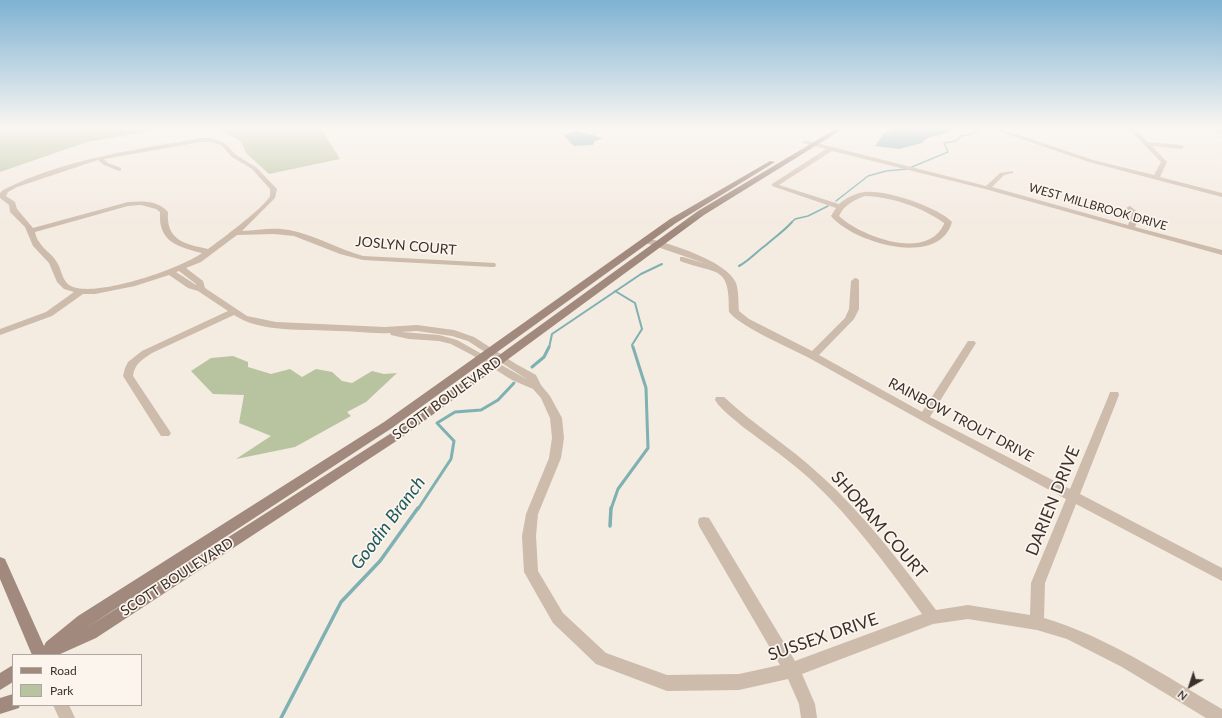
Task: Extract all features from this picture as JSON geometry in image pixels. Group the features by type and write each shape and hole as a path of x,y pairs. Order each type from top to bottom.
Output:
{"main road":[{"name":"SCOTT BOULEVARD","path":"493,360 493,351 646,240 684,214 780,161"},
{"name":"SCOTT BOULEVARD","path":"43,654 91,633 397,435 493,360 701,213 783,161"},
{"path":"0,563 41,654"},
{"path":"0,682 12,674"},
{"path":"0,706 12,702"}],"street":[{"path":"90,161 15,186 5,191 2,197 12,204 13,210 25,222 36,244 53,262 60,280 67,287 81,291 123,286 170,272 210,252 234,233 264,207 273,197 274,189 254,168 242,161"},
{"path":"102,161 106,164 119,169"},
{"path":"813,161 774,185 841,207"},
{"name":"WEST MILLBROOK DRIVE","path":"878,161 988,188 1222,253"},
{"path":"1090,161 1222,195"},
{"path":"1156,178 1164,162 1163,161"},
{"path":"988,188 1002,174 1011,172"},
{"path":"865,194 878,195 894,199 941,216 948,222 947,227 930,243 921,247 900,246 843,224 837,220 835,216 841,207 850,199 865,194"},
{"path":"30,231 115,207 147,204 159,207 164,212 162,222 166,232 175,240 185,246 210,252"},
{"path":"1130,208 1136,214 1131,228"},
{"name":"JOSLYN COURT","path":"245,224 273,231 297,234 350,255 363,258 492,265"},
{"name":"JOSLYN COURT","path":"234,233 273,231"},
{"name":"RAINBOW TROUT DRIVE","path":"646,240 674,251 683,258 700,266 716,268 726,275 731,282 734,294 734,312 746,321 813,356 924,418 1222,575"},
{"path":"180,268 200,283 201,289"},
{"path":"170,272 191,286 201,289 244,318 257,322 276,325 385,330 416,328 454,333 471,339 493,351"},
{"path":"813,356 849,319 854,309 855,281"},
{"path":"0,332 49,314 81,291"},
{"path":"165,433 128,376 128,371 138,358 149,351 234,312"},
{"name":"SUSSEX DRIVE","path":"385,330 398,334 426,336 454,342 493,360 525,384 537,387 545,396 556,418 558,438 555,458 532,514 529,536 531,572 558,618 601,659 667,683 739,682 792,670 933,616 968,612 1037,623 1070,633 1127,662 1222,718"},
{"path":"924,418 971,343"},
{"name":"DARIEN DRIVE","path":"1037,623 1038,583 1074,497 1114,394"},
{"name":"SHORAM COURT","path":"720,400 736,416 780,447 815,477 850,512 933,616"},
{"path":"704,522 792,670 807,704 809,718"},
{"path":"61,706 67,718"}],"green space":[{"path":"0,161 33,161 0,172"},
{"path":"254,161 333,161 269,174"},
{"path":"233,356 248,362 248,367 271,374 290,369 302,377 316,369 332,372 342,381 352,383 372,371 384,374 397,373 366,402 347,412 351,416 295,447 236,459 271,436 239,423 244,395 213,394 191,371 211,358"}],"waterway":[{"name":"Goodin Branch","path":"836,201 868,176 886,171 907,169 927,161"},
{"name":"Goodin Branch","path":"739,266 750,259 795,219 808,216 828,206"},
{"name":"Goodin Branch","path":"615,291 641,274 662,264"},
{"name":"Goodin Branch","path":"549,348 552,334 615,291"},
{"path":"615,291 635,303 642,329 632,345 633,348"},
{"name":"Goodin Branch","path":"532,367 544,357 549,347"},
{"path":"611,509 618,489 648,448 646,388 633,347"},
{"name":"Goodin Branch","path":"418,509 451,459 454,441 437,423 455,412 481,410 498,400 514,383"},
{"name":"Goodin Branch","path":"281,718 341,602 380,561 418,508"},
{"path":"610,526 611,508"}]}
